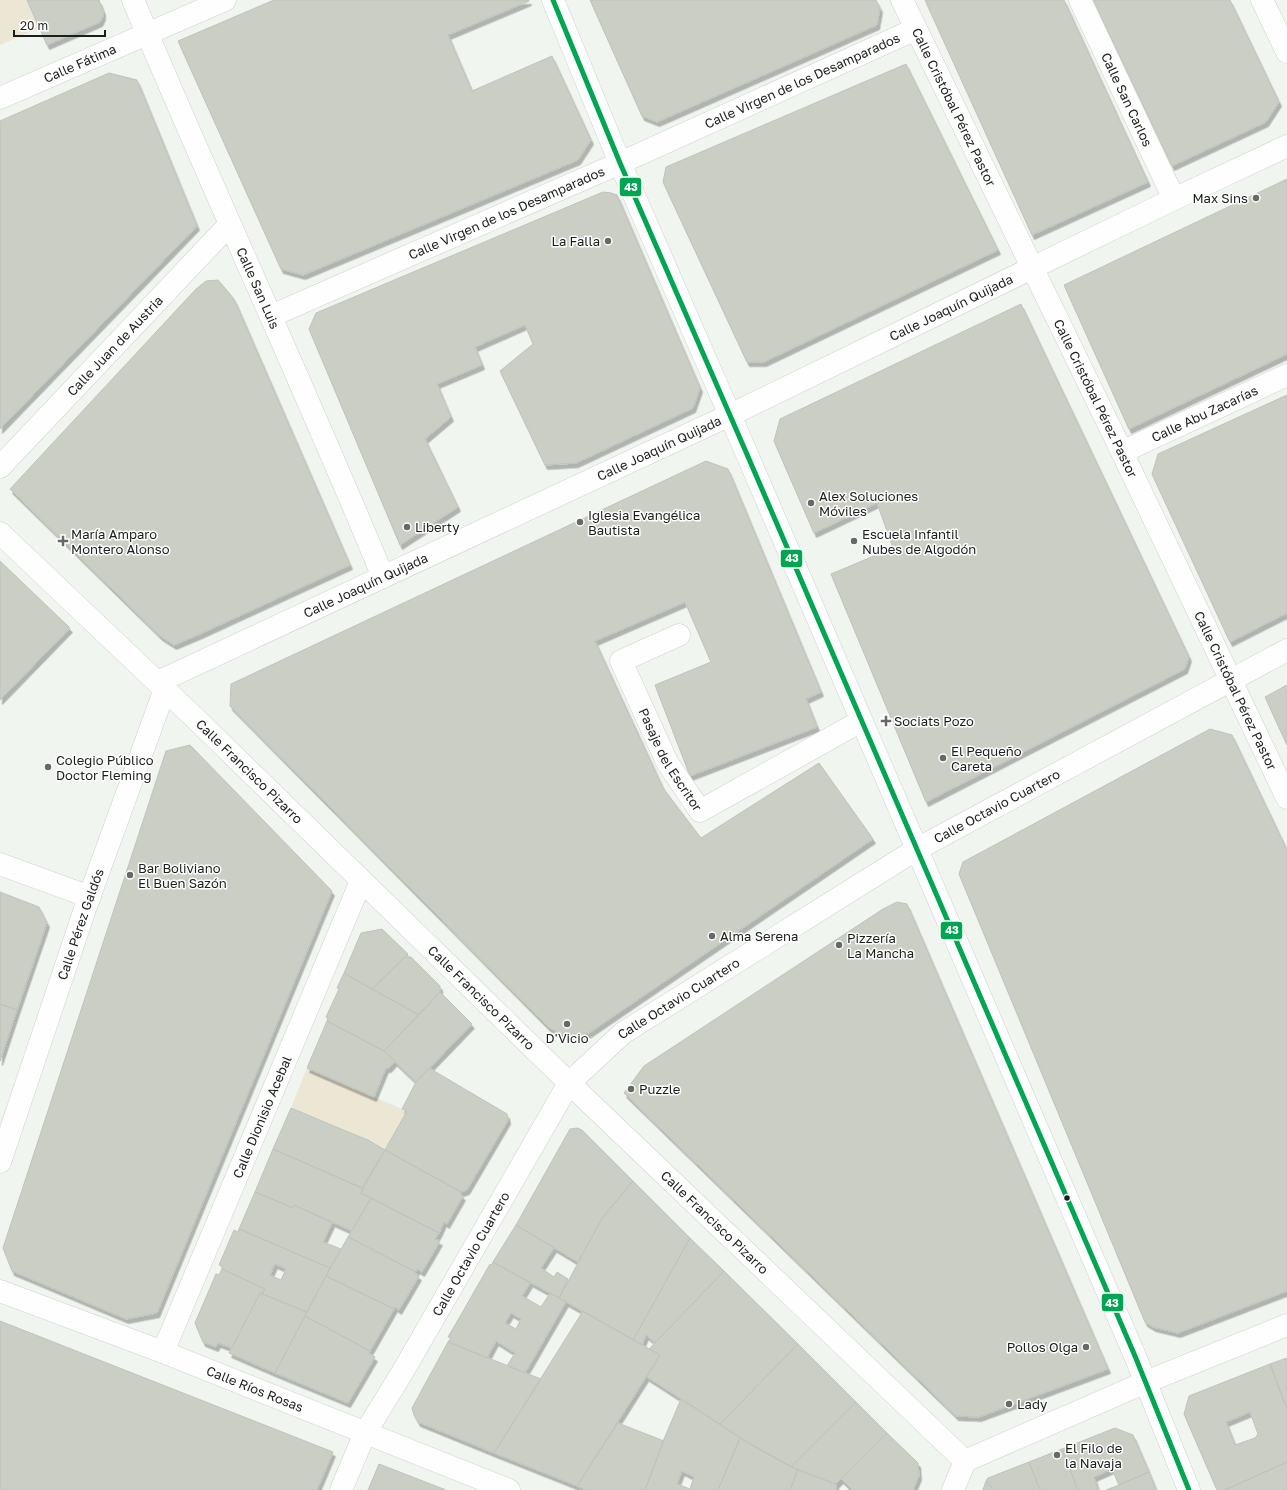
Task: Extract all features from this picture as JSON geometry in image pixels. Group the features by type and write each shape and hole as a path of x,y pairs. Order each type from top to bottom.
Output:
{"street":[{"name":"Calle San Luis","path":"133,0 383,577"},
{"name":"Calle Fátima","path":"0,98 225,0"},
{"path":"553,0 620,163 1146,1382 1189,1490"},
{"name":"Calle Cristóbal Pérez Pastor","path":"902,0 1122,452 1287,798"},
{"name":"Calle San Carlos","path":"1080,0 1174,199"},
{"path":"1262,0 1287,52"},
{"name":"Calle Virgen de los Desamparados","path":"271,316 620,163 916,29"},
{"name":"Calle Joaquín Quijada","path":"161,686 383,577 730,415 1174,199 1287,146"},
{"name":"Calle Juan de Austria","path":"0,467 230,225"},
{"name":"Calle Abu Zacarías","path":"1122,452 1287,375"},
{"name":"Calle Francisco Pizarro","path":"0,532 570,1083 965,1461"},
{"name":"Pasaje del Escritor","path":"679,634 622,661 667,762 700,811 861,721"},
{"name":"Calle Octavio Cuartero","path":"341,1490 365,1432 402,1373 570,1083 622,1033 916,849 1287,650"},
{"name":"Calle Pérez Galdós","path":"0,1162 161,686"},
{"path":"0,864 90,897"},
{"name":"Calle Dionisio Acebal","path":"163,1352 361,881"},
{"name":"Calle Ríos Rosas","path":"0,1291 163,1352 509,1490"},
{"path":"953,1490 965,1461 1146,1382 1287,1325"}],"shaded area":[{"path":"0,0 27,0 39,28 0,45"},
{"path":"307,1068 407,1111 385,1150 368,1140 291,1108"}],"building":[{"path":"27,0 99,0 103,11 103,16 100,22 47,45"},
{"path":"274,0 529,0 448,35 472,91 552,56 591,140 578,160 303,275 281,269 178,41"},
{"path":"590,0 876,0 880,8 877,25 657,122 642,116"},
{"path":"925,0 1064,0 1148,182 1032,235"},
{"path":"1093,0 1230,0 1279,102 1266,122 1172,166"},
{"path":"906,64 998,250 764,362 747,362 663,182 666,167"},
{"path":"109,73 137,80 197,226 0,429 0,121"},
{"path":"1287,179 1287,354 1129,429 1064,285"},
{"path":"603,192 617,195 700,388 693,408 576,463 545,465 500,371 533,344 525,325 475,347 482,365 437,384 451,417 425,439 458,507 400,545 309,329 316,313"},
{"path":"218,280 234,299 350,565 174,645 160,636 10,489 196,289 206,281"},
{"path":"1021,304 1189,657 1185,669 926,802 831,574 893,548 877,503 814,533 774,441 780,419"},
{"path":"1287,395 1287,613 1230,642 1152,474 1158,454"},
{"path":"706,461 728,469 821,692 806,699 817,727 690,776 655,685 711,662 685,602 595,641 663,788 701,838 819,763 873,839 589,1033 572,1036 561,1034 548,1027 230,706 231,684"},
{"path":"0,561 70,628 0,700"},
{"path":"1287,685 1287,745 1265,697"},
{"path":"1210,729 1232,735 1287,850 1287,1291 1178,1333 1153,1327 1145,1322 959,874 963,862"},
{"path":"190,745 332,891 157,1313 126,1319 12,1271 3,1248 166,751"},
{"path":"0,892 39,907 47,923 17,1010 0,1004"},
{"path":"897,902 907,904 1108,1369 979,1417 956,1416 624,1093 644,1066 883,909"},
{"path":"382,929 408,954 372,989 344,973 361,933"},
{"path":"405,957 411,957 440,986 440,992 419,1015 372,989"},
{"path":"344,973 419,1015 384,1051 327,1021 328,1019 326,1017 339,989 337,988"},
{"path":"440,992 472,1024 416,1082 384,1051"},
{"path":"0,1004 17,1010 0,1061"},
{"path":"327,1021 384,1051 395,1061 389,1068 386,1068 374,1097 307,1068"},
{"path":"429,1068 507,1114 508,1120 467,1190 461,1192 385,1150 407,1111 402,1109 416,1082"},
{"path":"291,1108 368,1140 385,1150 362,1188 273,1149"},
{"path":"577,1128 582,1130 633,1181 603,1217 578,1262 516,1225 570,1129"},
{"path":"273,1149 362,1188 361,1193 371,1198 352,1231 294,1205 293,1208 255,1192"},
{"path":"385,1150 461,1192 460,1194 463,1196 447,1224 444,1222 439,1233 361,1193"},
{"path":"633,1181 690,1238 633,1340 559,1298 603,1217"},
{"path":"255,1192 293,1208 294,1205 332,1223 323,1242 341,1249 330,1268 239,1229"},
{"path":"371,1198 439,1233 435,1239 440,1241 422,1272 417,1269 416,1272 348,1237"},
{"path":"516,1225 554,1248 541,1268 554,1277 557,1272 568,1279 559,1298 493,1262"},
{"path":"239,1229 330,1268 307,1312 262,1294 265,1289 222,1269 223,1267 219,1265 234,1230 238,1232","holes":["275,1264 286,1269 281,1280 270,1275"]},
{"path":"348,1237 416,1272 415,1273 419,1276 399,1310 395,1307 394,1309 326,1276"},
{"path":"690,1238 724,1271 655,1343 646,1335 642,1345 633,1340"},
{"path":"493,1262 530,1283 522,1296 541,1307 550,1293 566,1302 525,1373 507,1366 515,1353 496,1341 487,1358 448,1342 451,1338 448,1337 490,1264 492,1265","holes":["511,1313 521,1319 516,1329 505,1323"]},
{"path":"222,1269 265,1289 262,1294 260,1293 232,1348 218,1343 216,1347 203,1342 195,1323 216,1274 219,1275"},
{"path":"724,1271 798,1344 720,1424 647,1377 660,1355 649,1349"},
{"path":"326,1276 394,1309 370,1351 305,1316"},
{"path":"260,1293 307,1312 275,1373 229,1353"},
{"path":"583,1311 660,1355 577,1486 494,1453"},
{"path":"305,1316 370,1351 369,1353 375,1357 348,1403 275,1373"},
{"path":"0,1321 333,1452 317,1490 0,1490"},
{"path":"448,1342 541,1379 494,1453 418,1422 414,1415 412,1408"},
{"path":"798,1344 856,1402 791,1467 753,1446 720,1424"},
{"path":"1287,1358 1287,1409 1270,1364"},
{"path":"1270,1364 1287,1409 1287,1462 1225,1490 1217,1490 1184,1414 1189,1396","holes":["1250,1412 1258,1434 1255,1438 1235,1445 1226,1422"]},
{"path":"681,1399 740,1438 718,1490 645,1490","holes":["682,1471 694,1477 690,1489 677,1484"]},
{"path":"856,1402 887,1433 836,1484 791,1467"},
{"path":"618,1423 664,1441 645,1490 586,1490 577,1486"},
{"path":"1115,1428 1133,1435 1149,1472 1119,1485 1112,1469 1094,1477 1098,1490 1078,1490 1062,1449"},
{"path":"887,1433 918,1463 919,1476 913,1490 852,1490 841,1479"},
{"path":"740,1438 798,1470 790,1490 718,1490"},
{"path":"1062,1449 1078,1490 1040,1490 1029,1462"},
{"path":"1029,1462 1040,1490 994,1490 986,1481 988,1478"},
{"path":"1287,1462 1287,1490 1225,1490"},
{"path":"379,1464 446,1490 368,1490"},
{"path":"798,1470 836,1484 836,1490 790,1490"},
{"path":"1149,1472 1156,1490 1106,1490 1119,1485"},
{"path":"986,1481 994,1490 983,1490"}],"transit line":[{"name":"43","path":"553,0 620,163 1135,1356 1189,1490"}],"place":[{"name":"Max Sins","path":"1256,198"},
{"name":"La Falla","path":"608,241"},
{"name":"Alex Soluciones Móviles","path":"811,503"},
{"name":"Iglesia Evangélica Bautista","path":"580,522"},
{"name":"Liberty","path":"407,527"},
{"name":"María Amparo Montero Alonso","path":"63,541"},
{"name":"Escuela Infantil Nubes de Algodón","path":"854,541"},
{"name":"Sociats Pozo","path":"886,721"},
{"name":"El Pequeño Careta","path":"943,758"},
{"name":"Colegio Público Doctor Fleming","path":"48,767"},
{"name":"Bar Boliviano El Buen Sazón","path":"130,875"},
{"name":"Alma Serena","path":"712,936"},
{"name":"Pizzería La Mancha","path":"839,945"},
{"name":"D'Vicio","path":"567,1024"},
{"name":"Puzzle","path":"631,1089"},
{"name":"Pollos Olga","path":"1086,1347"},
{"name":"Lady","path":"1009,1404"},
{"name":"El Filo de la Navaja","path":"1057,1455"}]}
